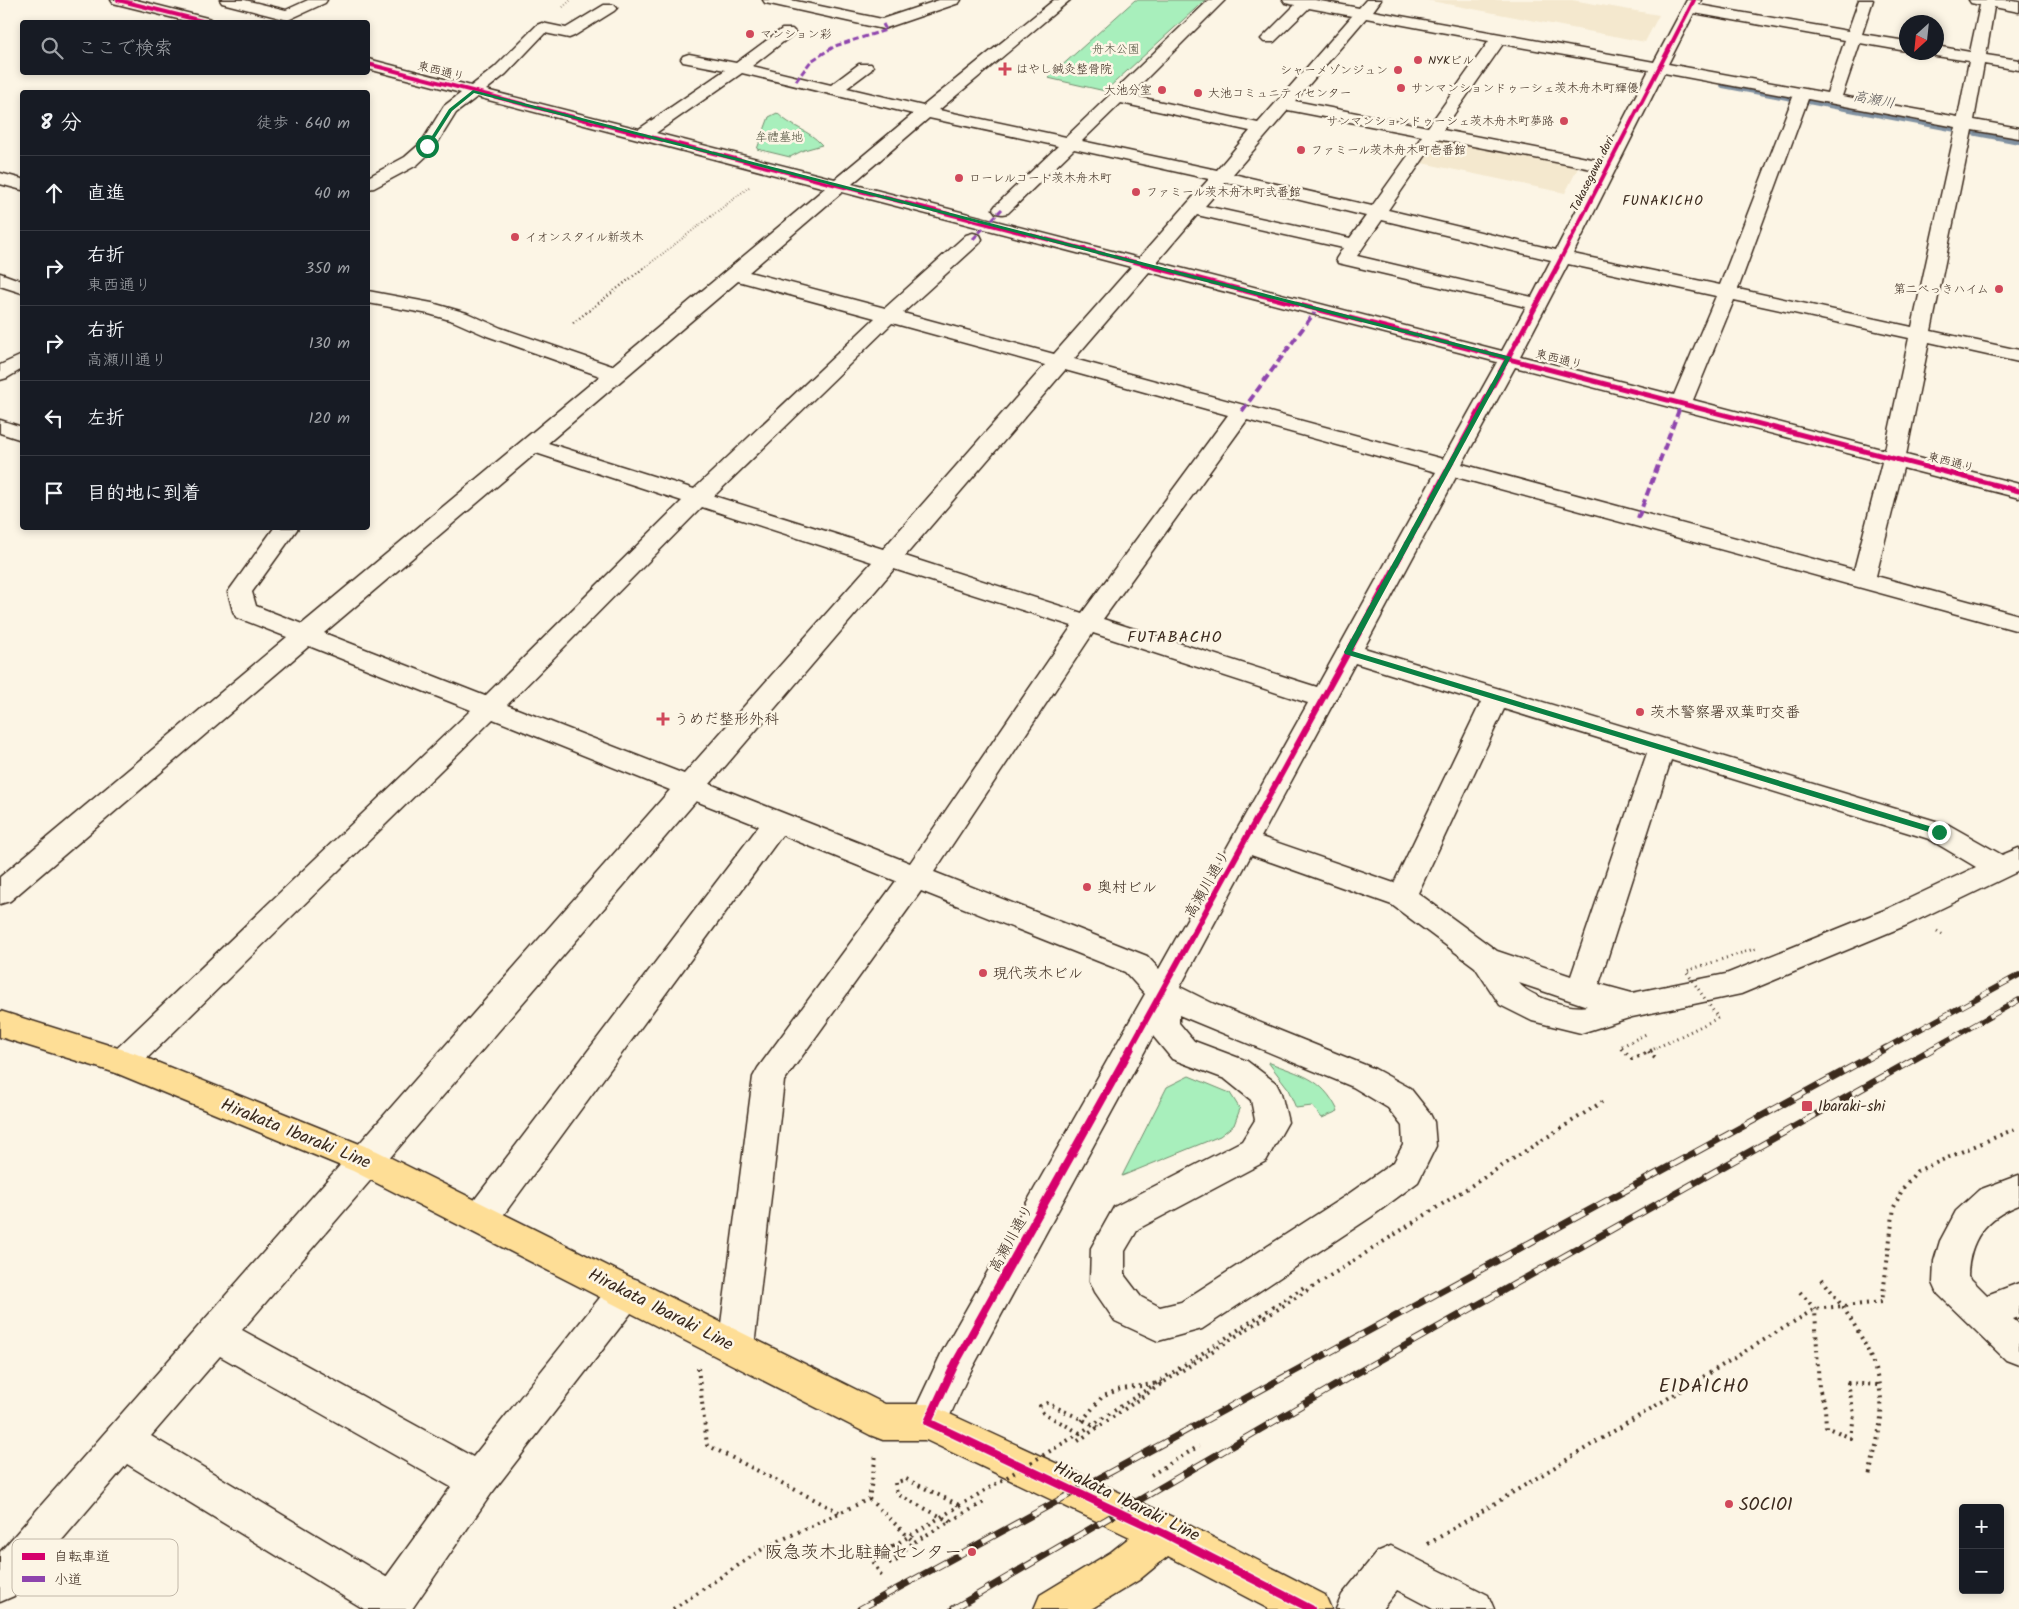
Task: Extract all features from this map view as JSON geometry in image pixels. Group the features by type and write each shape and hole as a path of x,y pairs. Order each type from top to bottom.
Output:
{"main road":[{"name":"Hirakata Ibaraki Line","path":"0,1024 123,1062 365,1161 883,1422 928,1422 1165,1534 1311,1609"},
{"path":"1054,1609 1125,1566 1165,1534"}],"street":[{"path":"118,0 198,20"},
{"path":"234,1 288,15 320,0"},
{"path":"770,0 883,24 954,0"},
{"path":"913,0 931,7"},
{"path":"0,893 926,112 1063,0"},
{"path":"1002,209 1218,0"},
{"path":"1290,0 1306,3 1369,6 1499,38 1801,97 1833,99 1964,128 2019,133"},
{"path":"1833,99 1866,0"},
{"path":"1863,581 1894,458 1964,128 1978,58 1984,1 2019,7"},
{"path":"1269,39 1306,3"},
{"path":"1691,4 1899,45"},
{"name":"Takasegawa dori","path":"1509,358 1660,68 1691,4"},
{"path":"37,1539 1369,6"},
{"path":"370,183 411,161 427,146 450,110 500,71 542,28 569,34 609,8"},
{"path":"642,135 740,68 787,32"},
{"path":"1499,38 1345,259 1537,304"},
{"path":"1944,52 2019,66"},
{"path":"689,59 740,68 926,112 1221,176 1562,257 2019,356"},
{"name":"東西通り","path":"370,65 1682,402 2019,491"},
{"path":"834,90 866,67"},
{"path":"1118,96 1262,129"},
{"path":"1682,402 1727,292 1801,97"},
{"path":"1284,104 1608,167"},
{"path":"0,178 20,184"},
{"path":"1192,209 1354,245"},
{"path":"123,1062 489,708 698,498 888,316 973,239"},
{"path":"736,274 2019,623"},
{"path":"0,279 20,286"},
{"path":"370,297 432,309 460,317 494,332 615,374"},
{"name":"高瀬川通り","path":"928,1422 955,1364 1246,842 1322,698 1509,358"},
{"path":"0,374 20,362"},
{"path":"736,1347 769,1076 915,877 1087,623 1242,411"},
{"path":"0,426 20,433"},
{"path":"532,445 1322,698"},
{"path":"285,530 240,592 245,611 1136,964 1162,992 1203,1013 1364,1078 1399,1098 1418,1122 1420,1146 1406,1172 1359,1206 1189,1317 1158,1324 1128,1309 1108,1281 1108,1248 1126,1218 1254,1151 1272,1122 1265,1093 1236,1070 1183,1050 1164,1027 1162,992"},
{"path":"1348,652 1939,832 2010,863"},
{"path":"1402,897 1496,698"},
{"path":"1581,992 1662,748"},
{"path":"481,1218 777,822"},
{"path":"1246,842 1402,897 1486,959 1581,992 1632,1005"},
{"path":"1486,959 1511,996 1543,1012 1581,1020 1632,1005 1730,984 1897,916 2010,863"},
{"path":"2019,1190 1983,1205 1959,1234 1950,1263 1950,1283 2019,1348"},
{"path":"123,1440 390,1606 478,1481 626,1292"},
{"path":"1982,1313 2019,1300"},
{"path":"214,1334 478,1481"},
{"path":"1356,1609 1391,1566 1474,1609"},
{"path":"0,1582 12,1568"}],"path":[{"path":"573,323 773,169"},
{"path":"1649,1033 1620,1047 1632,1059 1718,1018 1686,971 1757,948"},
{"path":"1648,1052 1655,1058"},
{"path":"1078,1441 1164,1382 1602,1102"},
{"path":"1391,1566 1815,1309 1882,1302 1894,1207 1903,1188 1918,1172 2019,1127"},
{"path":"1822,1279 1854,1323 1871,1360 1878,1385 1881,1410 1869,1477"},
{"path":"881,1576 872,1559 1080,1433 1307,1285"},
{"path":"1800,1292 1815,1309 1819,1388 1825,1407 1826,1428 1851,1438 1854,1414 1848,1383 1878,1385"},
{"path":"694,1327 707,1445 840,1512"},
{"path":"1082,1421 1102,1397 1117,1390 1164,1382"},
{"path":"1080,1433 1043,1413 1040,1406 1047,1403 1098,1428"},
{"path":"1151,1475 1199,1446"},
{"path":"869,1498 876,1453"},
{"path":"951,1522 897,1494 895,1483 906,1479 960,1506"},
{"path":"673,1609 764,1548 869,1498"},
{"path":"869,1498 914,1542"},
{"path":"893,1546 901,1559 889,1563 914,1542 984,1502"}],"shaded area":[{"path":"1426,0 1572,0 1659,15 1645,42"},
{"path":"1434,138 1569,163 1578,168 1565,193 1417,162"}],"green space":[{"name":"舟木公園","path":"1135,0 1205,0 1105,91 1048,78"},
{"name":"牟禮墓地","path":"777,113 788,122 811,135 822,145 804,150 790,157 757,149 769,117"},
{"path":"1268,1062 1300,1074 1317,1084 1332,1100 1338,1111 1322,1118 1312,1106 1296,1108 1287,1087"},
{"path":"1189,1076 1230,1093 1240,1109 1234,1125 1220,1136 1122,1176 1167,1087"}],"waterway":[{"name":"高瀬川","path":"1723,85 2019,141"}],"railway":[{"path":"1884,1049 2019,975"},
{"path":"1932,1049 2019,1000"},
{"path":"860,1609 1886,1048"},
{"path":"953,1609 1355,1374 1934,1048"}],"marked path":[{"path":"796,81 811,61 835,46 886,30 883,24"},
{"path":"973,239 1002,209"},
{"path":"1242,411 1317,309"},
{"path":"1638,518 1682,402"}],"cycle path":[{"path":"118,0 198,20"},
{"path":"1311,1609 1165,1534 928,1422 955,1364 1233,863 1508,360 1694,0"},
{"path":"370,65 2019,491"}],"place":[{"name":"マンション彩","path":"750,34"},
{"name":"NYKビル","path":"1418,60"},
{"name":"はやし鍼灸整骨院","path":"1005,69"},
{"name":"シャーメゾンジュン","path":"1398,70"},
{"name":"サンマンションドゥーシェ茨木舟木町輝優","path":"1401,88"},
{"name":"大池分室","path":"1162,90"},
{"name":"大池コミュニティセンター","path":"1198,93"},
{"name":"サンマンションドゥーシェ茨木舟木町夢路","path":"1564,121"},
{"name":"ファミール茨木舟木町壱番館","path":"1301,150"},
{"name":"ローレルコート茨木舟木町","path":"959,178"},
{"name":"ファミール茨木舟木町弐番館","path":"1136,192"},
{"name":"イオンスタイル新茨木","path":"515,237"},
{"name":"第二べっきハイム","path":"1999,289"},
{"name":"茨木警察署双葉町交番","path":"1640,712"},
{"name":"うめだ整形外科","path":"663,719"},
{"name":"奥村ビル","path":"1087,887"},
{"name":"現代茨木ビル","path":"983,973"},
{"name":"Ibaraki-shi","path":"1807,1106"},
{"name":"SOCIO1","path":"1729,1504"},
{"name":"阪急茨木北駐輪センター","path":"972,1552"}],"district":[{"name":"FUNAKICHO","path":"1663,200"},
{"name":"FUTABACHO","path":"1175,636"},
{"name":"EIDAICHO","path":"1704,1385"}],"route":[{"path":"427,146 450,110 473,91 1509,358 1348,652 1939,832"}]}
